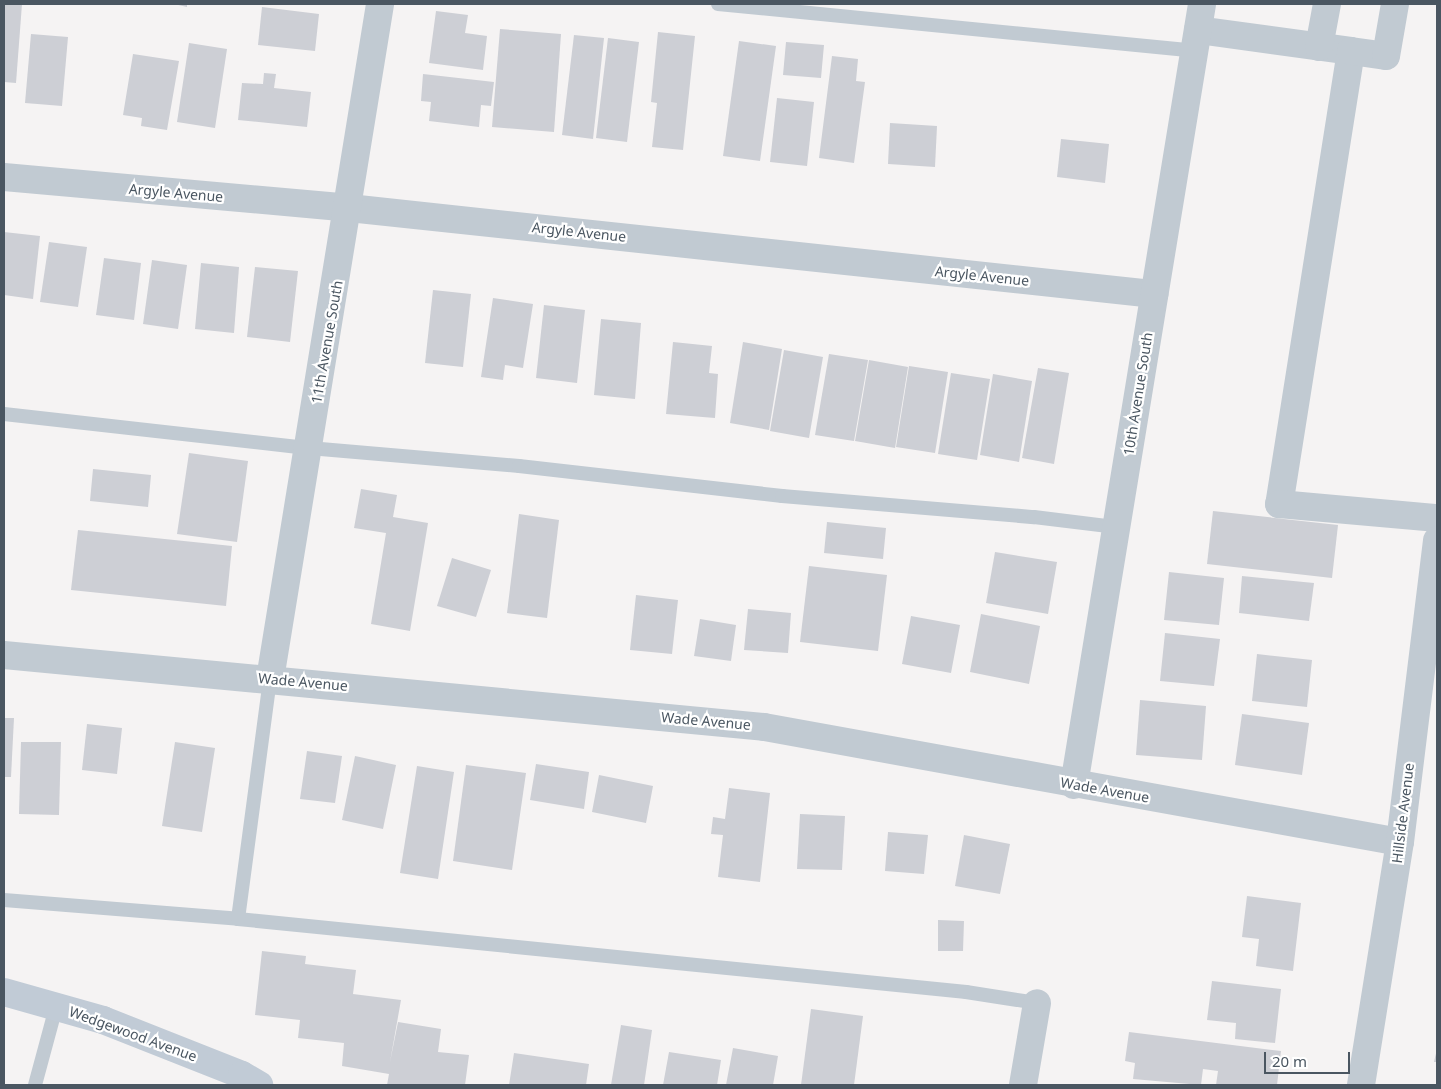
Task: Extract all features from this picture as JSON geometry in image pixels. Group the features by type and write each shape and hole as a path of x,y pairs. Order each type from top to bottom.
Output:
{"main road":[{"name":"Wedgewood Avenue","path":"4,992 103,1020 242,1075 259,1085"}],"street":[{"name":"11th Avenue South","path":"270,679 349,208 380,4"},
{"path":"1319,46 1327,4"},
{"path":"1198,28 1386,56 1396,4"},
{"name":"10th Avenue South","path":"1074,785 1198,28"},
{"path":"1351,51 1279,504 1437,518"},
{"name":"Argyle Avenue","path":"4,178 349,208 1154,294"},
{"name":"Hillside Avenue","path":"1361,1085 1431,632 1437,540"},
{"name":"Wade Avenue","path":"4,655 764,727 1074,785 1400,842"},
{"path":"1022,1085 1037,1003"}],"lane":[{"path":"718,4 1198,28"},
{"path":"4,414 309,448 519,466 782,496 1116,527"},
{"path":"238,919 270,679"},
{"path":"4,900 238,919 966,992 1037,1003"},
{"path":"35,1085 56,1007"}],"building":[{"path":"4,4 22,4 16,83 4,82"},
{"path":"174,4 187,4 187,7"},
{"path":"262,7 319,14 315,51 258,45"},
{"path":"436,11 468,15 465,33 487,36 483,70 429,63"},
{"path":"500,29 561,34 554,132 492,127"},
{"path":"658,32 695,36 683,150 652,147 657,103 651,102"},
{"path":"31,34 68,37 62,106 25,103"},
{"path":"574,35 604,38 593,139 562,135"},
{"path":"608,38 639,42 627,142 596,138"},
{"path":"739,41 776,46 760,161 723,156"},
{"path":"786,42 824,45 821,78 783,75"},
{"path":"189,43 227,49 215,128 177,122"},
{"path":"133,54 179,61 167,130 141,126 142,118 123,115"},
{"path":"832,56 858,59 856,81 865,82 854,163 819,158"},
{"path":"264,73 276,74 274,88 311,92 307,127 238,120 242,83 263,84"},
{"path":"423,74 494,82 491,106 481,105 479,127 429,121 431,102 421,101"},
{"path":"777,98 814,102 807,166 770,162"},
{"path":"890,123 937,126 935,167 888,164"},
{"path":"1061,139 1109,144 1105,183 1057,177"},
{"path":"4,232 40,236 33,299 4,295"},
{"path":"49,242 87,247 78,307 40,302"},
{"path":"104,258 141,263 134,320 96,315"},
{"path":"152,260 187,265 178,329 143,324"},
{"path":"201,263 239,267 234,333 195,329"},
{"path":"255,267 298,271 290,342 247,337"},
{"path":"433,290 471,294 463,367 425,363"},
{"path":"493,298 533,304 523,368 505,365 503,380 481,377"},
{"path":"544,305 585,310 577,383 536,378"},
{"path":"601,319 641,323 635,399 594,395"},
{"path":"673,342 712,346 709,373 718,374 715,418 666,414"},
{"path":"743,342 782,349 769,430 730,423"},
{"path":"784,350 823,357 809,438 770,431"},
{"path":"829,354 868,360 854,441 815,435"},
{"path":"869,360 908,367 895,448 855,441"},
{"path":"909,366 948,372 935,453 896,447"},
{"path":"1038,368 1069,373 1054,464 1022,458"},
{"path":"951,373 990,379 977,460 938,454"},
{"path":"993,374 1032,381 1019,462 980,455"},
{"path":"189,453 248,461 237,542 177,534"},
{"path":"93,469 151,475 148,507 90,501"},
{"path":"361,489 397,495 393,517 428,523 410,631 371,624 386,533 354,528"},
{"path":"1213,511 1338,525 1332,578 1207,564"},
{"path":"519,514 559,520 547,618 507,613"},
{"path":"827,522 886,528 883,559 824,553"},
{"path":"78,530 232,546 226,606 71,590"},
{"path":"995,552 1057,562 1048,614 986,603"},
{"path":"452,558 491,570 476,617 437,606"},
{"path":"809,566 887,575 878,651 800,642"},
{"path":"1169,572 1224,578 1219,625 1164,620"},
{"path":"1242,576 1314,583 1309,621 1239,613"},
{"path":"636,595 678,600 672,654 630,650"},
{"path":"748,609 791,613 788,653 744,650"},
{"path":"981,614 1040,626 1029,684 970,672"},
{"path":"911,616 960,625 951,673 902,664"},
{"path":"700,619 736,625 731,661 694,656"},
{"path":"1165,633 1220,639 1214,686 1160,681"},
{"path":"1257,654 1312,660 1307,707 1252,701"},
{"path":"1140,700 1206,706 1202,760 1136,755"},
{"path":"1242,714 1309,723 1302,775 1235,765"},
{"path":"4,718 14,718 11,777 4,777"},
{"path":"87,724 122,728 117,774 82,770"},
{"path":"21,742 61,742 59,815 19,814"},
{"path":"175,742 215,748 202,832 162,826"},
{"path":"307,751 342,756 335,803 300,799"},
{"path":"355,756 396,765 383,829 342,820"},
{"path":"536,764 589,772 584,809 530,800"},
{"path":"466,765 526,773 512,870 453,861"},
{"path":"417,766 454,772 438,879 400,873"},
{"path":"599,775 653,786 646,823 592,812"},
{"path":"729,788 770,793 760,882 718,877 723,835 711,834 713,817 725,819"},
{"path":"800,814 845,816 842,870 797,869"},
{"path":"888,832 928,835 924,874 885,871"},
{"path":"964,835 1010,844 1000,894 955,886"},
{"path":"1247,896 1301,903 1293,971 1256,966 1259,939 1242,937"},
{"path":"938,920 964,921 963,951 938,951"},
{"path":"262,951 306,956 305,964 356,970 353,994 401,1000 390,1062 398,1022 441,1029 438,1052 469,1055 465,1085 387,1085 389,1074 342,1066 344,1043 298,1038 300,1020 255,1015"},
{"path":"1212,981 1281,989 1275,1043 1235,1039 1236,1023 1207,1020"},
{"path":"811,1009 863,1016 854,1085 801,1085"},
{"path":"621,1025 652,1030 644,1085 611,1085"},
{"path":"1129,1032 1281,1051 1277,1085 1216,1085 1218,1071 1203,1069 1201,1085 1133,1079 1135,1063 1125,1061"},
{"path":"733,1048 778,1056 773,1085 726,1085"},
{"path":"1437,1049 1437,1062 1434,1062"},
{"path":"669,1052 721,1060 717,1085 663,1085"},
{"path":"514,1053 589,1064 586,1085 509,1085"}]}
